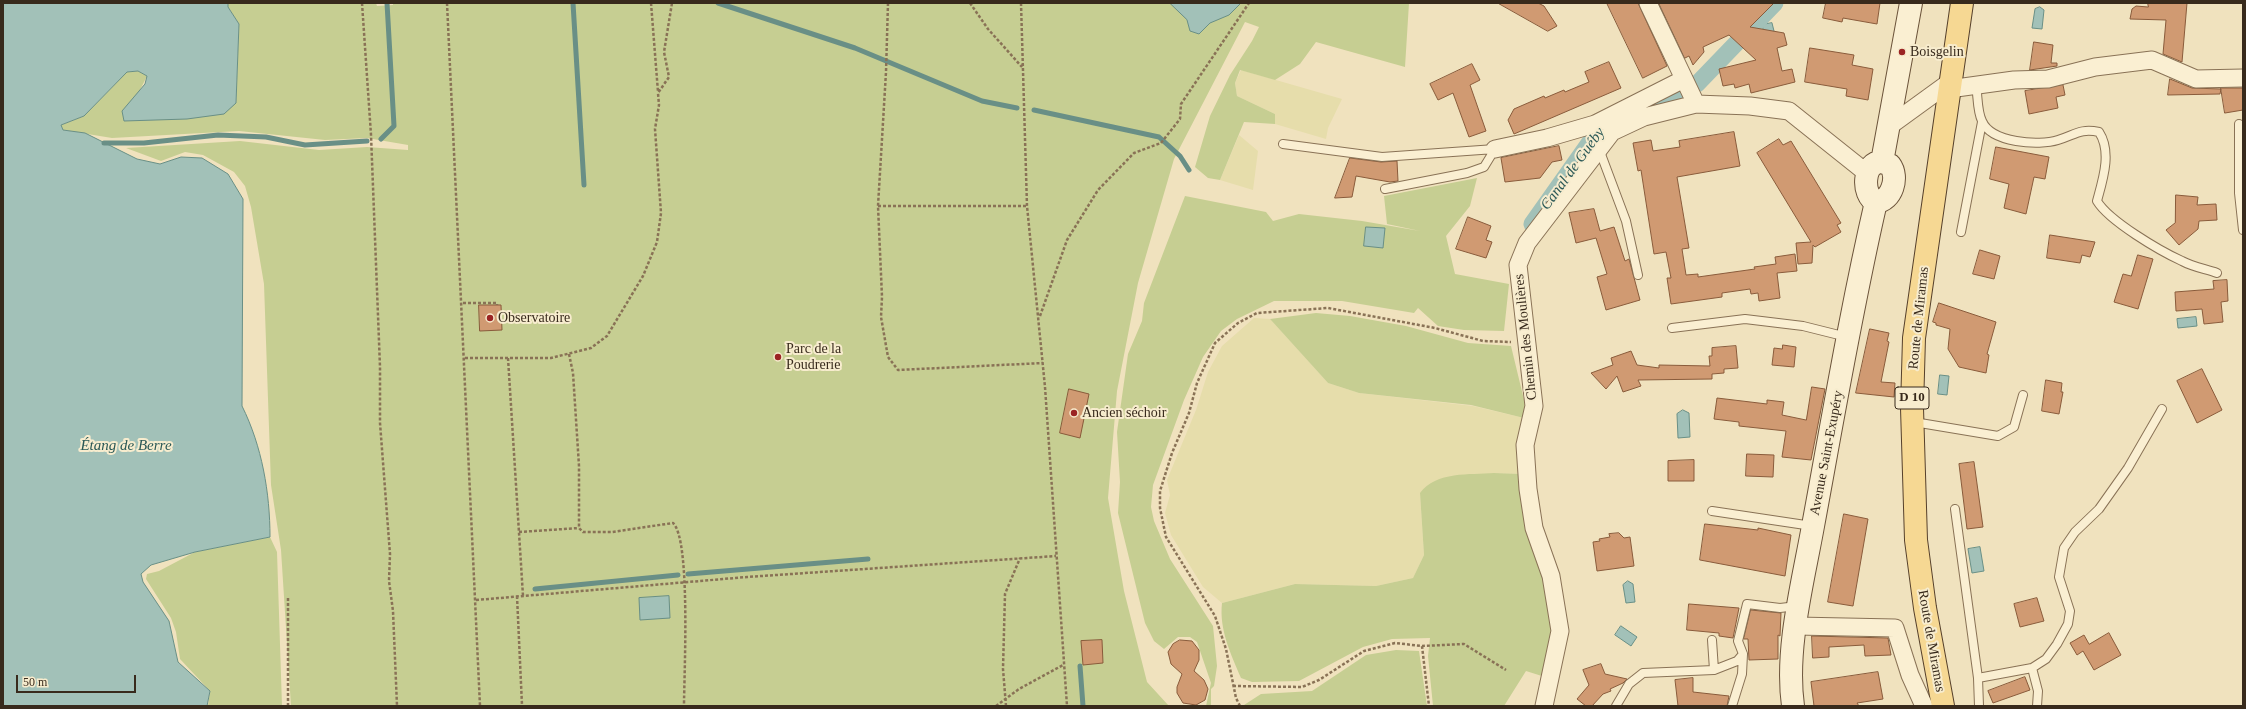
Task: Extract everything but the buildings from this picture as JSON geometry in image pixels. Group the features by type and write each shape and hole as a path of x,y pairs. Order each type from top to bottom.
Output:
{"main road":[{"name":"Route de Miramas","path":"1943,706 1924,608 1916,540 1912,422 1914,338 1962,3"}],"street":[{"path":"1648,3 1696,104"},
{"path":"1875,168 1888,127 1911,3"},
{"path":"1888,127 1949,86 1976,85 2014,80 2048,79 2095,67 2152,60 2196,79 2243,78"},
{"path":"1495,149 1547,138 1595,124 1684,79"},
{"name":"Chemin des Moulières","path":"1544,706 1560,631 1551,576 1534,528 1528,489 1525,444 1534,406 1518,265 1527,243 1612,132 1644,116 1696,104 1750,106 1789,111 1875,168"},
{"name":"Avenue Saint-Exupéry","path":"1793,706 1792,669 1797,616 1848,337 1876,202 1885,200 1890,194 1894,175 1890,165 1875,168"},
{"path":"1797,616 1894,628 1910,675 1924,706"}],"lane":[{"path":"1961,232 1982,122 1976,85"},
{"path":"1982,122 1993,134 2016,141 2039,143 2059,140 2073,132 2088,129 2099,132 2105,142 2104,173 2097,201 2103,211 2151,244 2183,262 2217,273"},
{"path":"2239,124 2239,193 2243,230"},
{"path":"1283,144 1382,157 1495,149"},
{"path":"1599,148 1626,221 1638,275"},
{"path":"1385,188 1467,173 1484,167 1495,149"},
{"path":"1672,328 1745,319 1804,326 1848,337"},
{"path":"1912,422 1998,436 2014,427 2023,395"},
{"path":"1978,678 2032,668 2046,659 2068,624 2070,611 2059,577 2064,548 2075,532 2099,509 2124,474 2162,409"},
{"path":"1955,509 1978,678 1979,706"},
{"path":"1712,511 1813,526"},
{"path":"1732,706 1742,674 1743,654 1738,641 1747,604 1780,608 1797,616"},
{"path":"1712,640 1714,670"},
{"path":"1616,706 1629,684 1643,673 1714,670 1738,661 1743,654"},
{"path":"2032,668 2038,691 2037,706"}],"path":[{"path":"362,3 372,135 380,367 380,423 390,554 388,582 393,611 397,706"},
{"path":"448,3 463,303 480,706"},
{"path":"465,358 551,358 591,348 607,336 643,276 657,242 661,213 655,129 659,105 651,3"},
{"path":"658,93 669,77 664,52 672,3"},
{"path":"888,3 886,72 878,206 882,297 881,317 888,357 898,370 1043,363"},
{"path":"970,3 988,29 1022,67"},
{"path":"1021,3 1027,206 1043,363 1067,706"},
{"path":"1039,317 1067,240 1098,190 1134,153 1161,143 1180,119 1181,104 1193,89 1249,3"},
{"path":"878,206 1027,206"},
{"path":"463,303 497,303 497,305"},
{"path":"1240,706 1226,649 1215,616 1166,537 1160,508 1160,491 1172,453 1189,413 1197,383 1214,343 1238,323 1257,313 1328,308 1434,328 1483,341 1527,343"},
{"path":"569,354 573,373 578,459 579,528"},
{"path":"508,358 523,596"},
{"path":"519,532 579,528 583,532 612,532 673,523 680,534 684,582 684,706"},
{"path":"476,600 684,582 1056,556"},
{"path":"1006,706 1003,638 1004,594 1020,558"},
{"path":"517,596 522,705"},
{"path":"288,597 288,706"},
{"path":"1234,686 1302,687 1319,680 1364,651 1395,643 1422,646 1464,644 1506,670"},
{"path":"1422,646 1430,706"},
{"path":"996,706 1019,689 1063,665"}],"shaded area":[{"path":"1241,70 1342,99 1328,128 1326,139 1275,124 1275,114 1237,96 1235,83"},
{"path":"1239,135 1258,151 1253,190 1220,180"},
{"path":"1254,318 1270,319 1328,383 1359,393 1473,406 1524,418 1522,474 1494,473 1420,493 1424,555 1413,578 1376,586 1295,584 1222,603 1203,587 1171,535 1165,513 1170,495 1167,480 1196,410 1208,372 1222,346"}],"green space":[{"name":"Parc de la Poudrerie","path":"228,3 376,3 377,6 393,5 393,3 1409,3 1405,67 1316,42 1300,64 1275,80 1240,70 1235,83 1237,96 1275,114 1275,124 1244,122 1220,180 1208,178 1195,167 1210,116 1230,75 1252,41 1259,27 1245,22 1174,159 1138,283 1117,391 1108,498 1124,591 1147,682 1169,706 291,706 281,550 271,485 264,284 251,207 245,186 234,172 203,155 185,152 161,161 126,148 240,141 319,150 367,147 408,150 408,145 367,138 325,140 239,131 112,138 63,130 61,125 84,116 127,72 138,71 147,76 139,92 236,103 239,24 228,7"},
{"path":"1477,178 1470,206 1446,236 1455,274 1509,284 1504,331 1464,330 1438,326 1418,308 1414,313 1342,301 1274,301 1237,319 1221,331 1203,357 1184,400 1153,485 1151,507 1154,521 1170,559 1213,626 1217,666 1214,686 1211,689 1211,706 1206,706 1211,683 1197,642 1190,637 1178,637 1164,649 1154,641 1145,623 1118,513 1120,482 1117,432 1128,354 1142,321 1144,303 1185,196 1266,212 1273,221 1299,214 1362,221 1420,231 1387,224 1384,196"},
{"path":"1316,313 1350,316 1406,326 1468,343 1511,346 1525,404 1524,418 1471,405 1359,393 1328,383 1270,319"},
{"path":"1464,474 1522,474 1553,619 1552,658 1545,677 1526,671 1504,706 1433,706 1428,656 1430,638 1392,639 1363,647 1299,681 1252,682 1241,678 1224,632 1222,623 1222,603 1295,584 1376,586 1413,578 1424,555 1420,493 1435,481 1444,478"},
{"path":"270,537 277,552 282,706 208,706 210,691 180,659 176,632 171,618 146,579 147,574 159,571 195,552"},
{"path":"1396,650 1419,651 1427,706 1244,705 1261,694 1312,691 1366,655"}],"water":[{"name":"Étang de Berre","path":"3,3 228,3 228,7 239,24 236,103 224,114 187,119 124,121 122,111 145,84 147,76 138,71 127,72 84,116 61,125 63,130 85,133 137,159 160,164 181,157 202,158 228,174 243,199 242,406 255,437 264,470 270,520 270,537 195,552 151,565 141,574 143,582 169,621 178,662 210,691 207,706 3,706"},
{"path":"1170,3 1241,3 1229,15 1210,23 1199,34 1190,31 1187,20"},
{"path":"2040,7 2044,10 2042,29 2032,28 2035,9"},
{"path":"1772,23 1776,39 1766,42 1762,25"},
{"path":"1366,227 1385,228 1383,248 1364,246"},
{"path":"2196,317 2197,326 2178,328 2177,319"},
{"path":"1940,375 1949,376 1947,395 1938,394"},
{"path":"1683,410 1689,413 1690,437 1678,438 1677,414"},
{"path":"1980,547 1984,571 1972,573 1968,549"},
{"path":"1628,581 1633,584 1635,602 1626,603 1623,585"},
{"path":"669,596 670,618 640,620 639,598"},
{"path":"1621,626 1637,637 1631,646 1615,635"}],"waterway":[{"path":"381,139 394,126 387,3"},
{"path":"573,3 584,185"},
{"path":"718,3 855,48 982,101 1017,108"},
{"name":"Canal de Guéby","path":"1648,105 1697,84 1775,3"},
{"path":"1034,110 1159,137 1180,156 1189,170"},
{"name":"Canal de Guéby","path":"1532,224 1602,125 1615,120"},
{"path":"104,143 144,143 218,135 266,137 305,145 367,141"},
{"path":"688,574 868,559"},
{"path":"535,589 678,575"},
{"path":"1080,666 1083,706"}],"place":[{"name":"Boisgelin","path":"1902,52"},
{"name":"Observatoire","path":"490,318"},
{"name":"Parc de la Poudrerie","path":"778,357"},
{"name":"Ancien séchoir","path":"1074,413"}]}
